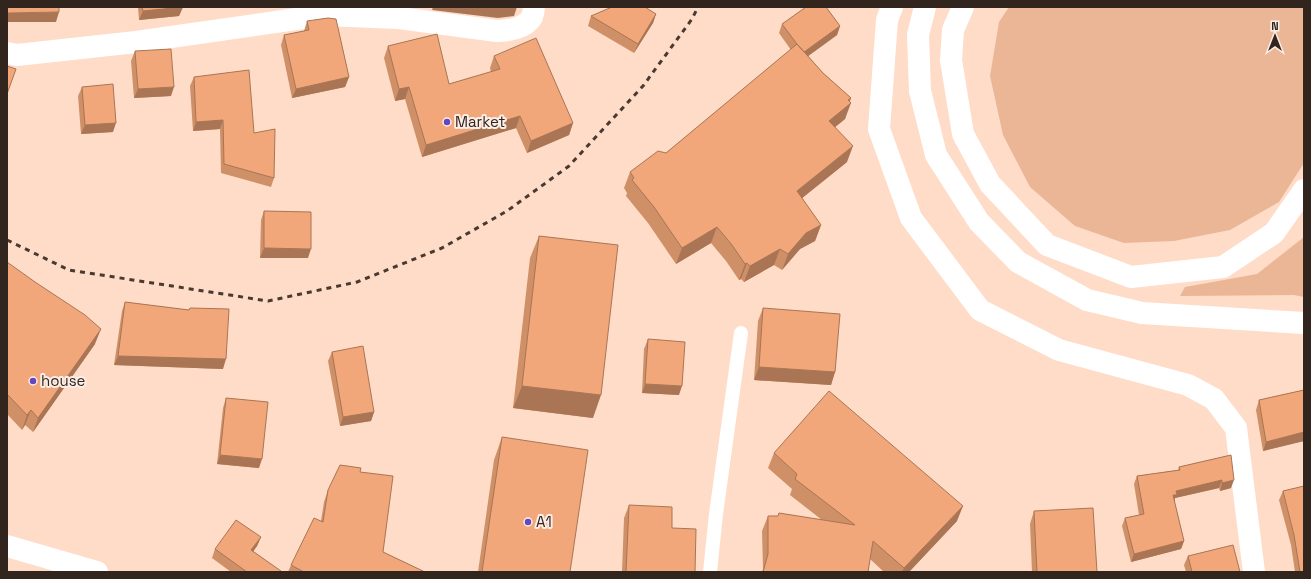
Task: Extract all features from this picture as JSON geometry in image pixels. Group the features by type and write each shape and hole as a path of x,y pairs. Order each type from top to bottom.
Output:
{"main road":[{"path":"7,53 17,55 136,42 324,15 399,18 507,31 525,24 532,17 534,7"},
{"path":"892,7 887,20 879,129 910,218 980,310 1059,350 1188,385 1214,399 1236,428 1254,572"},
{"path":"925,7 918,36 920,91 936,155 979,222 1018,262 1087,300 1142,313 1304,323"},
{"path":"963,7 953,30 951,60 962,134 990,184 1048,245 1131,278 1223,267 1274,233 1304,190"},
{"path":"9,546 97,572"}],"lane":[{"path":"710,572 716,514 741,333"}],"shaded area":[{"path":"1009,7 1304,7 1304,163 1279,202 1230,230 1174,241 1124,243 1075,226 1030,187 1003,135 990,76 999,22"},
{"path":"1304,237 1304,297 1294,295 1180,296 1185,287 1257,274"}],"building":[{"path":"7,7 59,7 59,12 7,13"},
{"path":"142,7 183,7 143,11"},
{"path":"612,7 645,7 656,14 638,44 591,16"},
{"path":"806,7 826,7 840,26 804,52 782,24"},
{"path":"328,18 336,19 349,77 296,89 284,35 309,30 307,21"},
{"path":"437,34 449,84 500,69 494,56 536,38 573,123 531,141 520,116 426,145 409,87 399,89 388,46"},
{"path":"797,44 823,73 851,98 848,100 851,103 829,121 853,146 797,191 821,225 806,233 788,254 780,249 750,266 747,263 745,264 717,227 682,248 654,207 632,180 634,178 630,172 658,151 666,153"},
{"path":"171,49 174,87 138,89 135,51"},
{"path":"7,66 16,69 7,94"},
{"path":"249,70 254,133 275,129 274,178 224,164 223,120 196,122 194,77"},
{"path":"113,84 116,123 85,125 82,87"},
{"path":"264,211 311,212 311,249 264,248"},
{"path":"539,236 618,245 601,395 522,386"},
{"name":"house","path":"7,262 85,315 101,329 38,418 31,410 27,415 7,394"},
{"path":"125,302 189,310 190,308 229,309 226,359 118,356"},
{"path":"763,308 840,314 835,372 759,367"},
{"path":"648,339 685,342 682,386 645,384"},
{"path":"363,346 374,412 343,417 332,352"},
{"path":"1304,390 1304,432 1266,442 1259,400"},
{"path":"829,391 963,506 904,568 873,541 868,572 763,572 768,554 768,516 778,516 779,513 855,525 795,479 797,474 774,453"},
{"path":"226,398 268,402 262,459 220,455"},
{"name":"A1","path":"502,437 588,450 570,572 482,572"},
{"path":"1231,455 1234,480 1222,483 1222,480 1176,491 1177,495 1173,495 1184,541 1134,554 1125,518 1144,514 1137,476 1180,470 1179,467"},
{"path":"340,465 361,468 360,472 393,476 383,552 425,572 304,572 291,565 314,518 323,522 328,490"},
{"path":"1304,486 1304,572 1300,572 1294,535 1283,491"},
{"path":"629,505 672,507 672,528 696,529 695,572 626,572"},
{"path":"1093,508 1097,572 1037,572 1034,511"},
{"path":"236,520 261,537 251,550 281,572 247,572 215,549"},
{"path":"1233,545 1240,572 1192,572 1188,556"}],"railway":[{"path":"7,240 69,270 268,301 357,282 442,248 507,211 569,166 643,86 692,19 698,7"}],"place":[{"name":"Market","path":"447,122"},
{"name":"house","path":"33,381"},
{"name":"A1","path":"528,522"}]}
